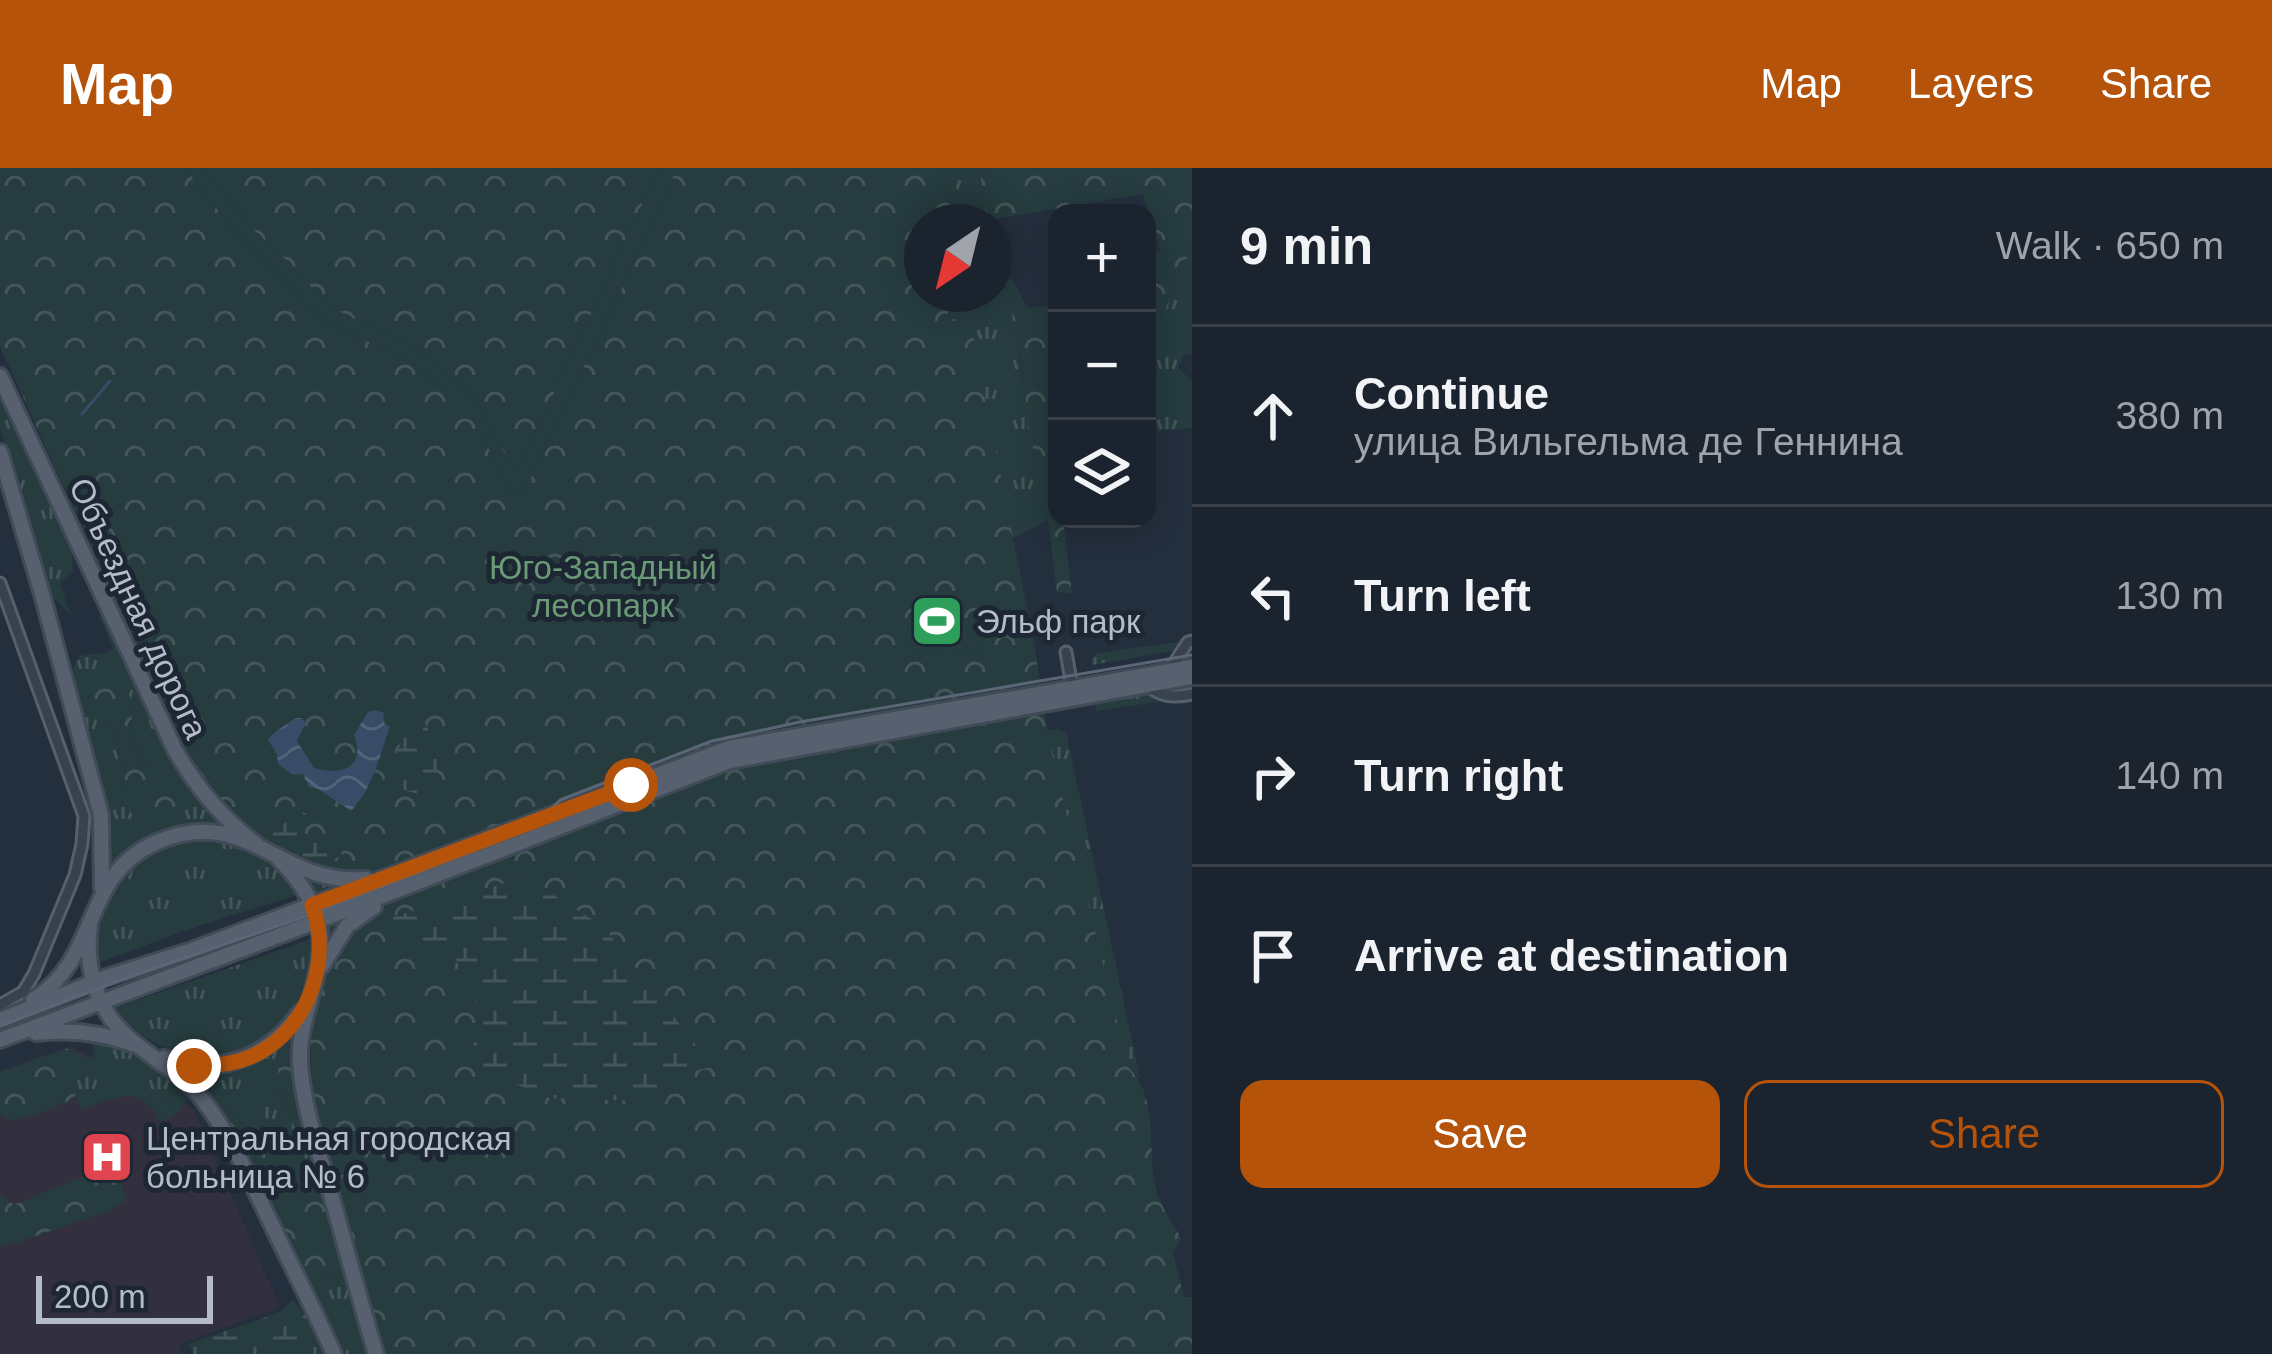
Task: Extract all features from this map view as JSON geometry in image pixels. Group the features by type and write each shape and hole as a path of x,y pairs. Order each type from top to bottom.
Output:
{"main road":[{"name":"Объездная дорога","path":"0,376 175,750 200,791 256,844"},
{"name":"Объездная дорога","path":"0,452 101,815 102,891"},
{"path":"4,1038 750,756 985,716 1192,667"},
{"path":"1,1014 189,951 729,748 1192,677"},
{"path":"1,1014 61,979 80,947 102,891 127,862 169,838 218,832 256,844 304,871 330,879 364,880 394,873"},
{"path":"4,1038 78,1030 113,1037 194,1066 247,1058 290,1027 332,947 358,916 496,852"},
{"path":"276,856 295,874 318,921 320,959 301,1039 302,1088 376,1354"},
{"path":"89,926 88,958 100,1000 122,1031 181,1076 219,1121 334,1354"}],"street":[{"path":"0,583 84,816 75,875 30,981 1,1014"},
{"path":"1169,671 1192,641"},
{"path":"1066,652 1073,692"},
{"path":"1144,684 1172,698 1192,694"}],"shaded area":[{"name":"Центральная городская больница № 6","path":"71,1046 193,1108 280,1307 179,1344 182,1354 0,1354 0,1071"}],"green space":[{"name":"Юго-Западный лесопарк","path":"0,168 951,168 957,204 904,204 904,312 948,312 948,319 970,320 1049,742 1128,1067 1146,1098 1156,1188 1181,1238 1173,1253 1184,1297 1192,1297 1192,1354 385,1354 313,1099 310,1035 328,946 313,888 296,860 246,826 199,775 0,346"},
{"path":"185,168 202,168 253,229 334,309 415,348 452,377 480,406 513,470 518,470 659,168 676,168 525,490 519,494 508,488 472,415 444,387 407,360 327,322 303,302 238,236"},
{"path":"949,168 979,168 986,204 952,204"},
{"path":"979,168 1192,168 1192,253 1183,262 1156,329 1156,252 1160,251 1156,204 1146,204 1143,194 1083,204 1048,204 1048,210 1012,216 1012,204 985,204"},
{"path":"1192,253 1192,354 1184,355 1178,368 1192,381 1192,428 1156,431 1156,329 1183,262"},
{"path":"1012,279 1028,308 1048,306 1048,520 1029,428 1012,312"},
{"path":"948,312 1011,312 1048,520 1006,542 970,321 948,320"},
{"path":"0,389 71,545 73,571 60,583 70,614 49,588 0,428"},
{"path":"1049,528 1064,528 1072,593 1057,592"},
{"name":"Эльф парк","path":"941,609 988,633 980,651 944,647 922,657 906,637 912,610"},
{"path":"98,614 178,770 194,796 222,824 148,839 112,868 107,809 73,676 80,656 113,648","holes":["132,702 131,739 146,767 122,796 119,745 110,720"]},
{"path":"1179,642 1173,651 1091,662 1097,653"},
{"path":"122,681 132,701 131,739 146,767 166,772 179,801 163,822 136,822 122,796 119,745 110,720 88,697 98,682"},
{"path":"1147,692 1170,700 1096,711 1094,698"},
{"path":"416,711 437,754 436,785 422,795 382,784"},
{"path":"1057,729 1066,732 1140,1078 1106,1046 966,744"},
{"path":"297,807 310,817 304,833 338,849 343,846 341,856 318,865 296,860 242,822 272,818 284,824"},
{"path":"196,839 227,844 267,861 297,895 98,963 97,939 104,909 123,881 147,854"},
{"path":"525,877 604,927 713,1067 682,1073 665,1102 549,1098 468,1064 482,1013 452,952 372,923"},
{"path":"313,936 309,976 294,1008 271,1033 242,1049 209,1055 175,1051 143,1035 115,1008 306,941"},
{"path":"293,1035 296,1064 291,1060 278,1089 291,1113 294,1145 285,1145 270,1122 255,1146 217,1093 203,1082 199,1086 189,1073 246,1068"},
{"path":"96,1038 135,1054 169,1076 190,1095 182,1108 160,1121 144,1101 125,1096 81,1110 74,1072 91,1059"},
{"path":"69,1048 91,1059 75,1072 75,1098 9,1121 0,1113 0,1072"},
{"path":"292,1060 346,1279 323,1276 314,1294 241,1147 199,1086 203,1082 217,1093 255,1146 259,1145 242,1113 250,1100 285,1145 293,1145 291,1113 278,1089 278,1065"},
{"path":"97,1171 117,1172 126,1200 110,1211 0,1246 0,1193 14,1205"},
{"path":"323,1276 346,1279 367,1354 341,1354 314,1294"},
{"path":"293,1299 329,1354 193,1354 189,1344 280,1312"}],"water":[{"path":"368,712 384,713 383,723 390,727 370,781 351,811 309,787 303,774 293,775 278,764 268,740 301,718 306,723 297,741 314,768 342,770 354,762 354,735"}],"waterway":[{"path":"82,414 110,381"}],"tram line":[{"path":"0,1026 502,840 536,825 560,800 712,741 1192,655"}],"place":[{"name":"Эльф парк","path":"937,621"},
{"name":"Центральная городская больница № 6","path":"107,1157"}],"route":[{"path":"194,1066 233,1063 262,1051 299,1015 320,959 320,931 312,905 631,785"}]}
